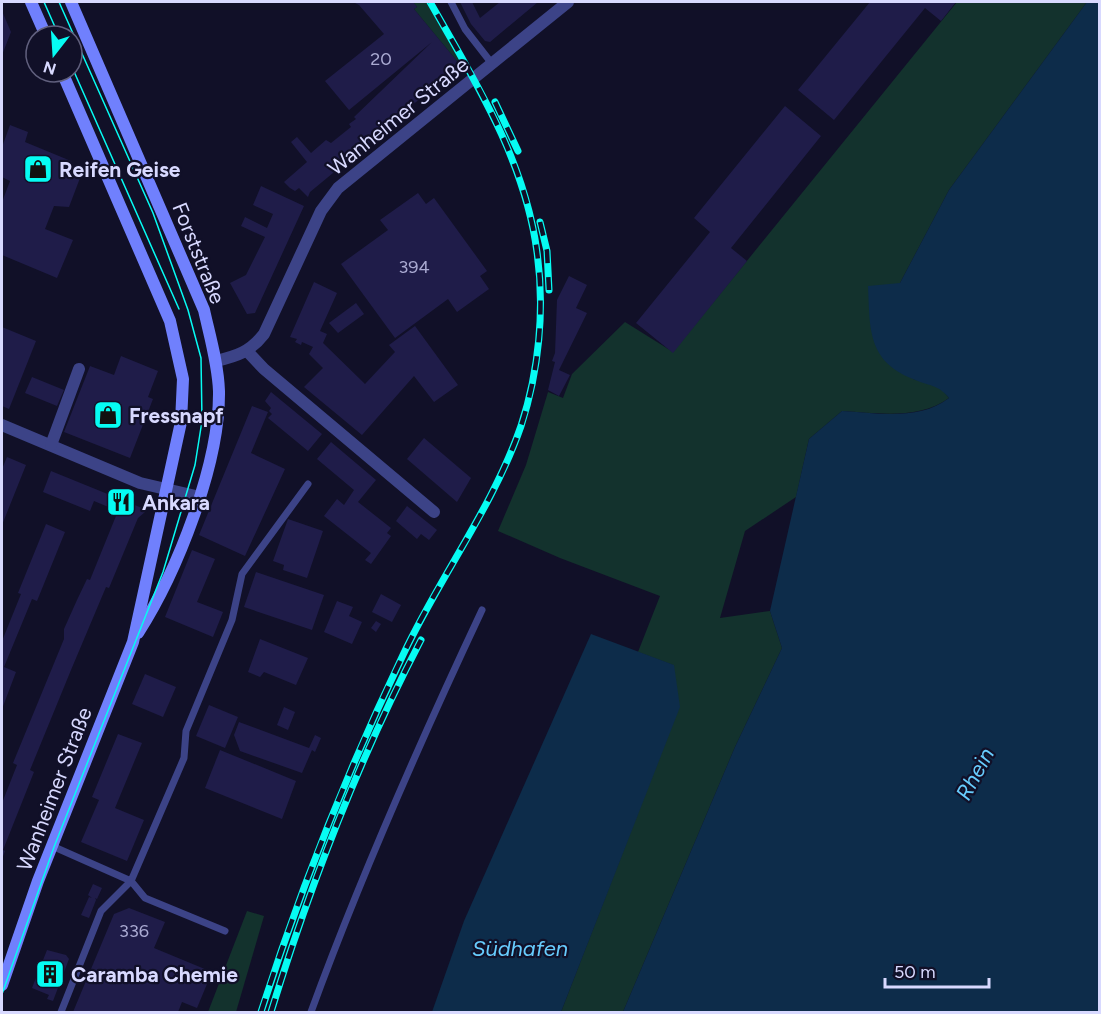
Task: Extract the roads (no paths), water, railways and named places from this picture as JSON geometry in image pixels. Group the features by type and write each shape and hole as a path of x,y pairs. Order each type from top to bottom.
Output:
{"street":[{"path":"31,2 41,24"},
{"name":"Forststraße","path":"71,2 204,310 216,361 219,392 216,434 200,497"},
{"name":"Wanheimer Straße","path":"216,361 246,351 264,334 328,199 338,188 568,2"},
{"path":"67,84 176,337 183,380 181,422 167,489"},
{"path":"246,351 264,369 434,512"},
{"path":"51,445 79,369"},
{"path":"2,425 141,483 200,497"},
{"name":"Wanheimer Straße","path":"133,642 167,489"},
{"name":"Wanheimer Straße","path":"2,985 52,846 133,642 164,587 200,497"}],"lane":[{"path":"451,2 465,29 492,64"},
{"path":"61,1012 102,911 131,880 184,758 186,731 232,620 242,574 308,484"},
{"path":"311,1012 360,882 418,746 482,610"},
{"path":"52,846 131,880 145,898 225,931"}],"water":[{"name":"Rhein","path":"1087,2 1100,2 1099,1012 623,1012 735,747 782,648 770,611 809,439 842,411 883,414 911,413 925,410 949,398 937,388 898,372 879,353 871,329 868,286 900,283 949,190"},
{"name":"Südhafen","path":"591,634 674,665 680,707 561,1012 432,1012 464,921"}],"tram line":[{"path":"44,2 54,24"},
{"path":"2,994 54,847 163,572 195,465 202,421 201,358 188,310 153,213 59,2"},
{"path":"80,84 179,309"}],"railway":[{"path":"261,1012 308,876 382,699 417,626 481,514 509,456 521,426 536,362 540,318 539,274 531,218 522,185 496,122 430,2"},
{"path":"495,102 518,151"},
{"path":"540,222 547,251 549,290"},
{"path":"271,1012 302,917 337,823 377,730 421,640"}],"place":[{"name":"Reifen Geise","path":"38,169"},
{"name":"Fressnapf","path":"108,415"},
{"name":"Ankara","path":"121,502"},
{"name":"Caramba Chemie","path":"50,974"}]}
